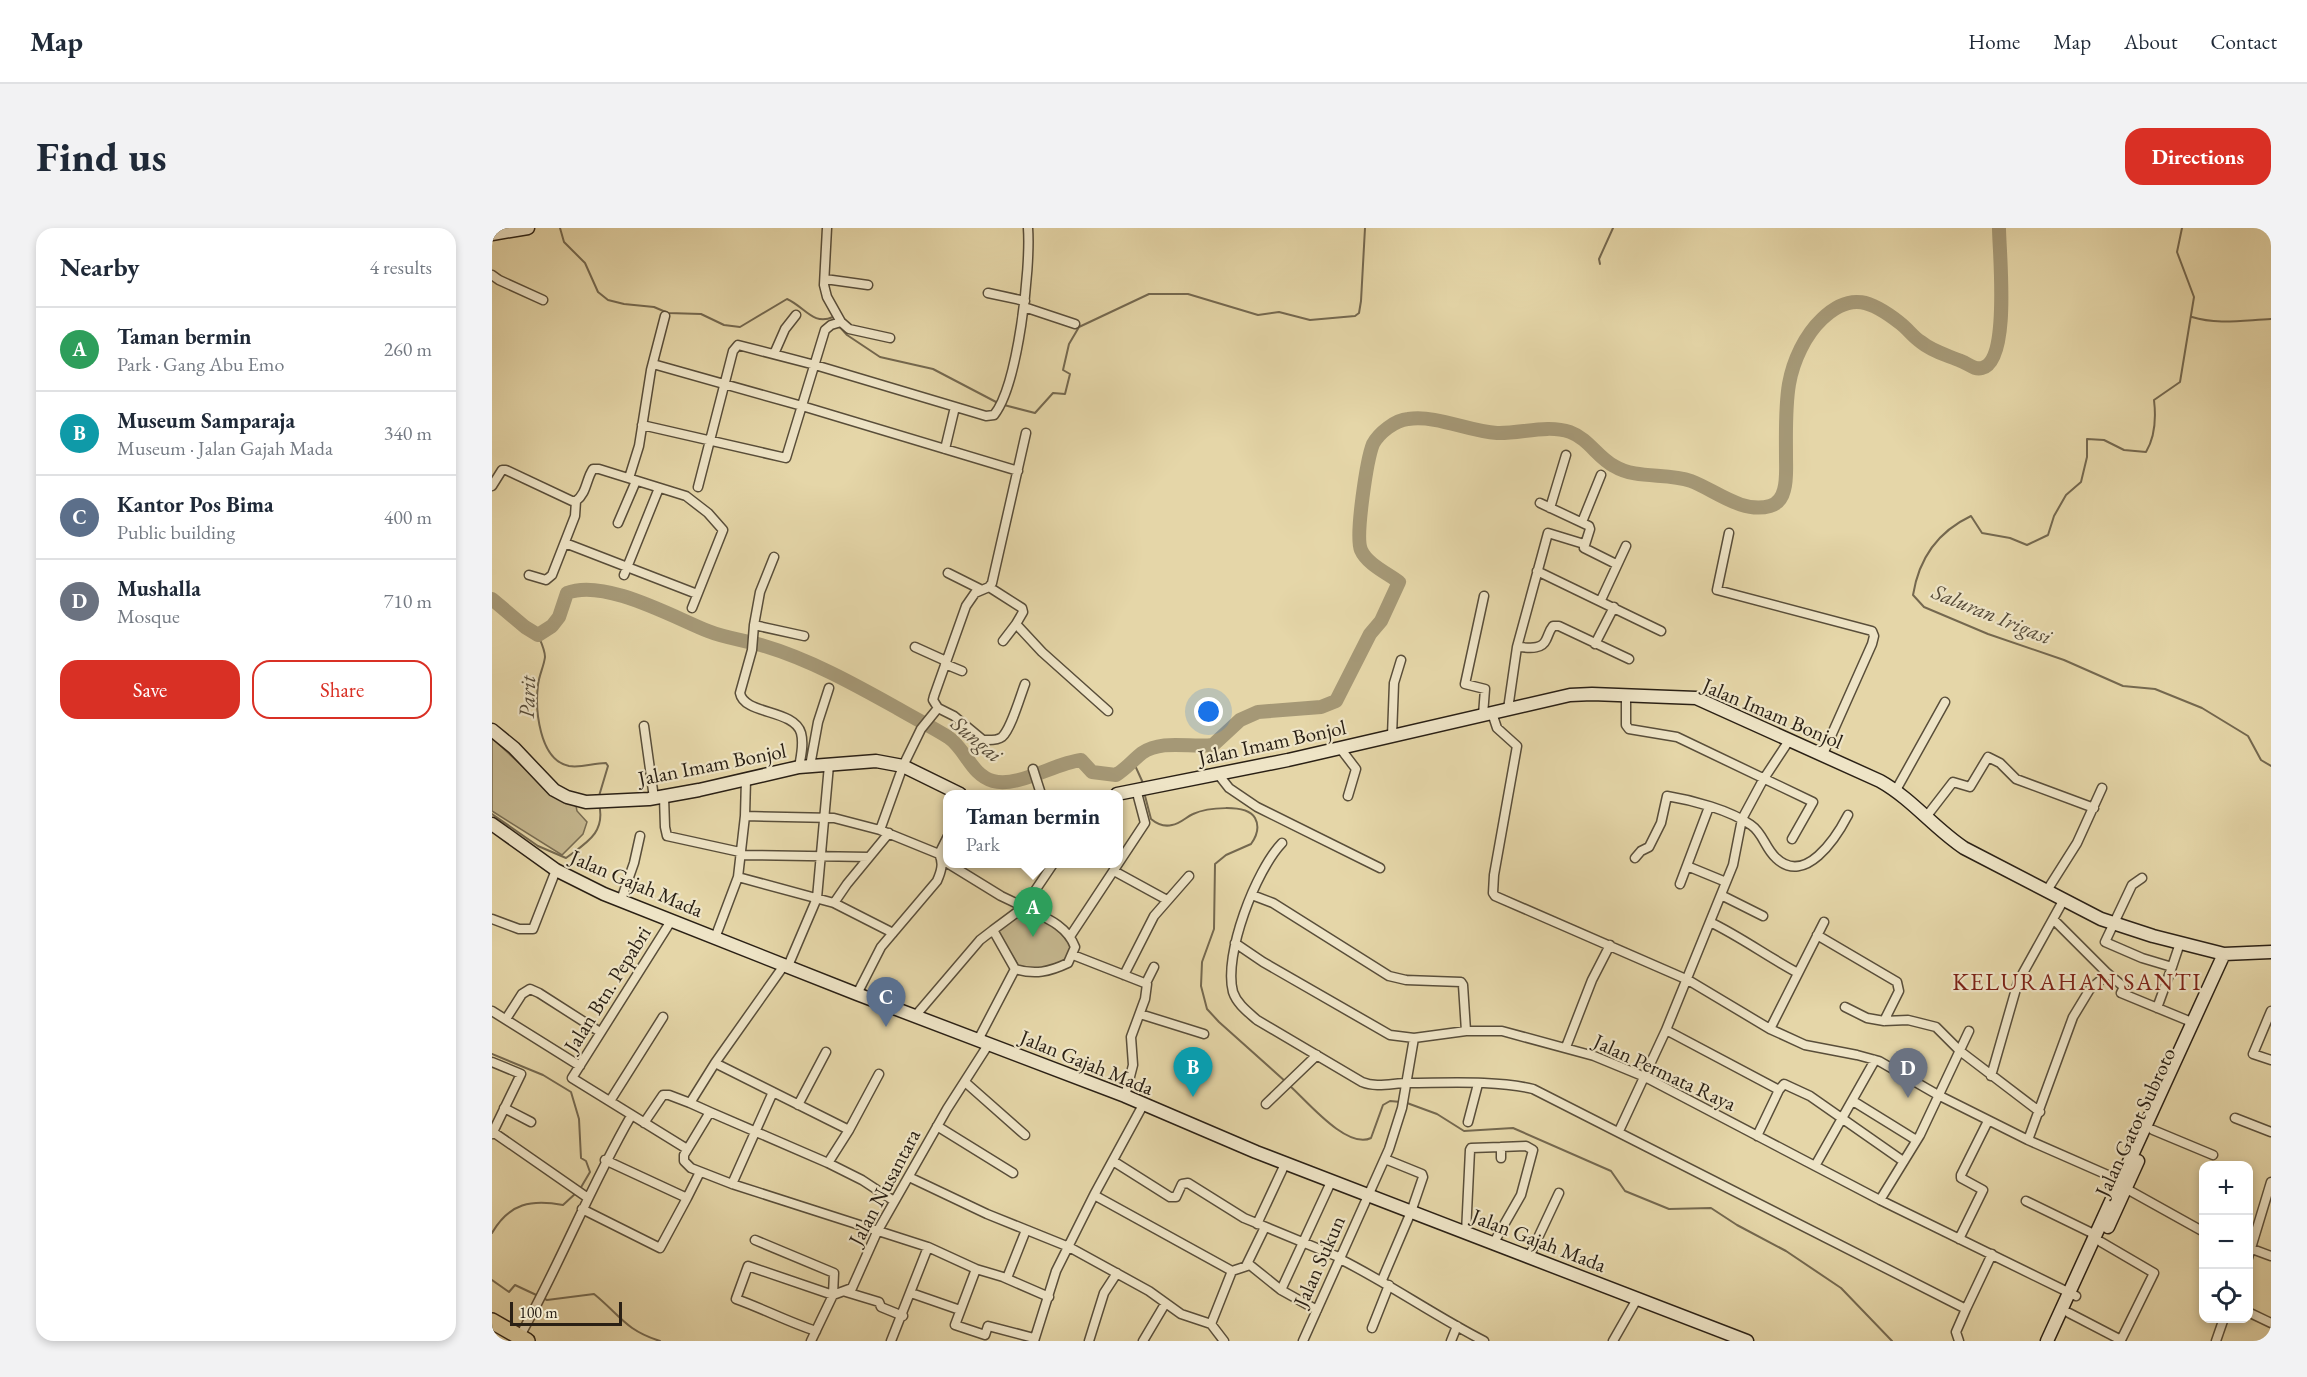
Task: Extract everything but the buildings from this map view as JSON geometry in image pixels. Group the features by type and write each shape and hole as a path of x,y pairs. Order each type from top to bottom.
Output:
{"highway":[{"path":"492,1321 524,1339"}],"street":[{"path":"492,234 528,228"},
{"path":"827,228 825,279 827,297 841,322 849,329 890,338"},
{"path":"698,487 733,351 738,345 986,416 994,415 1010,379 1024,304 1029,263 1028,228"},
{"path":"492,275 543,300"},
{"path":"825,279 868,285"},
{"path":"988,293 1075,324"},
{"path":"774,354 785,329 796,315"},
{"path":"618,523 632,479 653,364 665,316"},
{"path":"642,425 786,458 825,330 841,322"},
{"path":"653,364 1018,471"},
{"path":"945,449 955,407"},
{"path":"1025,684 1009,725 1003,736 998,739 983,740 954,716 938,708 933,700 971,596 992,582 1026,433"},
{"path":"1550,508 1566,455"},
{"path":"529,575 546,580 552,575 575,516 576,501 584,493 593,469 599,469 686,496 708,513 723,530 692,608"},
{"path":"492,486 502,470 506,470 576,501"},
{"path":"1582,522 1601,475"},
{"path":"626,570 659,488"},
{"path":"1540,503 1582,522 1590,529 1584,544"},
{"path":"1508,709 1516,647 1548,533 1584,544 1587,550 1616,564"},
{"path":"1729,533 1717,590 1874,634 1869,652 1823,754"},
{"path":"565,543 626,570 697,594"},
{"path":"1601,600 1626,546"},
{"path":"774,557 760,592 752,650 740,696 745,703 795,723 800,729 804,766"},
{"path":"1538,571 1661,631"},
{"path":"948,573 985,588 1022,608 1023,612 1003,642"},
{"path":"1484,596 1465,684 1485,689 1487,714 1497,728 1517,746 1494,875 1494,895 1688,980 1770,1029 1805,1045 1857,1054 1875,1060 1938,1095 2028,1140 2124,1184 2199,1229"},
{"path":"1595,644 1614,607"},
{"path":"1016,624 1042,652 1108,711"},
{"path":"754,625 804,636"},
{"path":"1516,647 1545,644 1551,627 1556,626 1629,659"},
{"path":"915,647 962,670"},
{"path":"1392,736 1394,683 1401,660"},
{"path":"804,766 829,688"},
{"name":"Jalan Imam Bonjol","path":"1123,793 1340,748 1570,695 1696,698 1823,754 1896,790 1946,836 1964,848 2063,901 2113,923 2227,954"},
{"path":"1626,695 1626,725 1629,729 1677,737 1813,802 1792,839"},
{"path":"1896,790 1946,702"},
{"path":"880,830 903,766 921,729 938,708"},
{"path":"644,726 667,836 740,853 869,857"},
{"name":"Jalan Imam Bonjol","path":"492,730 514,748 554,790 576,800 599,802 659,798 804,766 876,761 903,766 950,790"},
{"path":"1619,1131 1688,980 1736,855 1742,819 1763,780 1790,740"},
{"path":"1340,748 1356,769 1348,796"},
{"path":"1926,817 1953,783 1970,787 1988,757 2000,763 2016,779 2094,808"},
{"path":"690,1103 715,1063 786,965 817,898 829,765"},
{"path":"1033,769 1039,790"},
{"path":"1218,774 1229,788 1257,807 1380,868"},
{"path":"715,938 738,878 745,816 746,779"},
{"path":"1123,857 1145,823 1142,788"},
{"path":"2046,892 2077,843 2102,788"},
{"path":"1635,858 1649,847 1661,823 1667,796 1742,819 1756,829 1777,859 1786,865 1807,864 1830,845 1848,816"},
{"path":"1680,884 1709,807"},
{"path":"745,816 823,818 852,822 889,833 943,860"},
{"name":"Jalan Gajah Mada","path":"492,824 556,870 579,883 671,921 1125,1096 1143,1106 1331,1182 1747,1341"},
{"path":"834,903 889,833"},
{"path":"621,900 640,836"},
{"path":"1282,843 1271,856 1252,895 1232,954 1234,994 1239,1003 1257,1020 1367,1084 1517,1085 1533,1089 1966,1309"},
{"path":"857,994 876,954 937,881 943,864"},
{"path":"1687,866 1726,882"},
{"path":"957,868 1001,896 1062,928 1071,935 1075,947 1073,955 1068,963 1044,972 1030,973 1015,969 993,930"},
{"path":"916,1016 980,940 1024,907 1050,868"},
{"path":"1071,935 1116,868"},
{"path":"492,920 519,929 533,929 556,870"},
{"path":"1114,871 1167,900"},
{"path":"1125,975 1154,916 1189,876"},
{"path":"738,878 834,903 893,933"},
{"path":"2142,878 2132,885 2105,942 2142,958 2172,967"},
{"path":"1252,895 1273,903 1389,975 1406,980 1461,982 1466,1031"},
{"path":"1720,895 1763,916"},
{"path":"1991,1076 2018,982 2063,901"},
{"path":"2053,919 2124,987 2121,993 2194,1023"},
{"name":"Jalan Btn. Pepabri","path":"671,921 572,1078 687,1149"},
{"path":"1710,922 1731,932 1761,953 1798,973"},
{"path":"1770,1029 1824,922"},
{"path":"1817,935 1897,982 1899,991 1884,1021"},
{"name":"Jalan Permata Raya","path":"1235,943 1263,962 1385,1033 1397,1037 1414,1038 1466,1031 1512,1032 1566,1047 1645,1077 1880,1200 2073,1294"},
{"path":"2157,1008 2180,943"},
{"path":"1566,1047 1592,980 1610,945"},
{"path":"2227,954 2271,952"},
{"name":"Jalan Gatot Subroto","path":"2047,1341 2073,1294 2227,954"},
{"name":"Jalan Gatot Subroto","path":"2124,1184 2153,1130 2202,1023 2227,954"},
{"path":"1073,955 1146,983"},
{"path":"1125,1096 1133,1065 1131,1037 1140,1014 1147,988 1146,983 1154,967"},
{"name":"Jalan Nusantara","path":"846,1292 852,1288 877,1232 964,1082 1015,969"},
{"path":"2028,1140 2073,1017 2090,989 2108,974"},
{"path":"506,1019 522,994 526,990 533,990 600,1032"},
{"path":"1845,1007 1867,1018 1884,1021 1908,1020 1936,1027 1960,1051 2040,1112"},
{"path":"492,1011 580,1066"},
{"path":"2271,1011 2253,1054 2271,1059"},
{"path":"1140,1014 1204,1034"},
{"path":"610,1101 663,1017"},
{"path":"1666,1030 1779,1090"},
{"path":"1880,1200 1916,1140 1969,1031"},
{"name":"Jalan Sukun","path":"1303,1341 1385,1159 1402,1108 1414,1038"},
{"path":"798,1105 826,1052"},
{"path":"1266,1104 1317,1055"},
{"path":"1815,1166 1875,1060"},
{"path":"492,1062 521,1074 492,1133 581,1194"},
{"path":"715,1063 849,1130"},
{"path":"828,1164 879,1074"},
{"path":"964,1082 1025,1135"},
{"path":"1468,1122 1478,1084"},
{"path":"1757,1136 1784,1084 1810,1096 1903,1161"},
{"path":"732,1184 773,1092"},
{"path":"644,1123 663,1095 669,1095 862,1180 894,1201"},
{"path":"1852,1101 1916,1140"},
{"path":"976,1269 955,1325 985,1335 988,1326 1034,1340 1056,1271 1094,1195 1143,1106"},
{"path":"504,1108 531,1122"},
{"path":"710,1112 687,1149 684,1161 700,1172 928,1247 976,1269 1007,1278 1049,1297"},
{"path":"524,1339 582,1209 581,1194 605,1160 631,1116"},
{"path":"2235,1118 2271,1132"},
{"path":"1959,1239 1983,1190 1961,1176 1988,1120"},
{"path":"938,1125 1013,1173"},
{"path":"2153,1130 2212,1155"},
{"path":"1466,1233 1470,1150 1472,1148 1526,1146 1533,1150 1521,1195 1493,1244"},
{"path":"1501,1147 1501,1158"},
{"path":"1372,1328 1423,1176 1385,1159"},
{"path":"605,1160 687,1198"},
{"path":"1113,1161 1170,1197 1176,1197 1182,1184 1188,1183 1212,1200 1261,1226 1340,1259 1386,1283 1424,1308 1484,1341"},
{"path":"1246,1266 1285,1164"},
{"path":"582,1209 660,1248 700,1172"},
{"path":"909,1178 987,1214 1069,1247 1149,1292 1181,1314 1211,1324 1224,1341"},
{"path":"1281,1290 1331,1182"},
{"path":"2253,1245 2271,1182"},
{"path":"1529,1257 1559,1193"},
{"path":"1094,1195 1232,1271 1250,1265 1281,1290 1317,1310"},
{"path":"2025,1201 2098,1239 2154,1273 2121,1340 2069,1313"},
{"path":"1007,1278 1026,1230"},
{"path":"755,1240 832,1271 835,1276 833,1295 811,1341"},
{"path":"891,1341 903,1316 928,1247"},
{"path":"2253,1249 2271,1256"},
{"path":"1959,1341 1956,1332 1992,1254"},
{"path":"816,1331 736,1299 748,1266 833,1295 846,1292 879,1302 881,1307 903,1316"},
{"path":"1211,1324 1232,1271"},
{"path":"1089,1341 1104,1293 1117,1273"},
{"path":"911,1293 960,1310"},
{"name":"Jalan Gatot Subroto","path":"2056,1341 2069,1313 2073,1294"},
{"path":"1613,1341 1637,1299"},
{"path":"1143,1341 1165,1304"},
{"path":"2253,1314 2271,1323"},
{"path":"2216,1341 2222,1323"},
{"path":"1451,1341 1457,1326"}],"shaded area":[{"path":"492,738 550,792 561,800 576,806 577,811 587,822 583,834 562,855 492,811"},
{"path":"1026,910 1039,914 1058,930 1072,947 1065,961 1046,969 1020,968 997,931"}],"waterway":[{"path":"560,228 564,242 585,263 598,292 608,300 654,307 668,313 701,314 724,325 740,327 787,299 814,317 820,319 833,317 835,320"},
{"path":"1004,405 1035,413 1053,393 1065,394 1070,374 1063,370 1069,344 1079,327 1149,294 1188,294 1258,315 1279,312 1310,320 1355,316 1359,313 1361,301 1365,228"},
{"name":"Parit","path":"1600,264 1599,259 1613,228"},
{"name":"Sungai","path":"492,599 538,635 552,626 559,617 567,593 582,590 600,591 638,601 714,633 779,651 848,681 942,733 960,748 979,773 993,781 1014,781 1081,760 1092,772 1116,775 1142,753 1159,746 1213,745 1240,720 1258,712 1321,707 1336,701 1370,634 1381,621 1399,582 1368,560 1361,550 1360,542 1362,497 1373,444 1393,424 1419,418 1497,433 1543,429 1561,430 1577,435 1608,462 1623,470 1642,475 1682,478 1739,504 1760,508 1770,506 1781,498 1785,486 1786,411 1791,375 1801,349 1816,325 1842,305 1861,302 1890,315 1930,348 1974,367 1982,368 1991,361 1997,347 2000,327 1999,228"},
{"name":"Saluran Irigasi","path":"2182,228 2177,252 2194,297 2180,382 2154,400 2154,427 2146,452 2124,450 2104,440 2087,439 2087,457 2081,482 2066,495 2054,516 2048,535 2027,545 2010,538 1982,533 1971,516 1959,522 1939,538 1925,558 1913,595 1924,607 1988,634 2064,660 2123,686 2155,689 2202,708 2248,736 2261,760 2271,766"},
{"name":"Parit","path":"2192,317 2221,321 2271,319"},
{"path":"839,326 847,335 880,357 933,369 998,403"},
{"name":"Parit","path":"538,635 545,657 539,681 537,707 545,744 559,762 569,766 606,763 608,766 599,796"},
{"path":"1133,761 1143,783"},
{"path":"1144,792 1151,819 1158,824 1169,826 1193,814 1225,808 1243,810 1255,818 1257,832 1251,844 1226,855 1215,864 1214,929 1202,962 1201,986 1207,1009 1286,1082"},
{"name":"Parit","path":"492,814 538,846 566,858 587,842 597,830 600,823 599,804"},
{"name":"Parit","path":"492,1054 543,1075 571,1092 579,1119 581,1158 586,1161 590,1172 580,1189"},
{"path":"1290,1086 1339,1131 1361,1140 1371,1138 1383,1105 1390,1101 1401,1102"},
{"path":"1407,1103 1437,1114 1464,1131 1513,1128 1611,1171 1625,1191 1669,1209 1711,1208 1737,1225 1786,1251 1841,1288 1892,1341"},
{"name":"Parit","path":"492,1233 506,1215 514,1209 531,1203 563,1205 576,1193"},
{"name":"Parit","path":"492,1280 509,1292 515,1285 547,1300 594,1294 631,1327 660,1341"}],"place":[{"name":"Taman bermin","path":"1033,937"},
{"name":"Kantor Pos Bima","path":"886,1027"},
{"name":"Museum Samparaja","path":"1193,1097"},
{"name":"Mushalla","path":"1908,1098"}],"district":[{"name":"KELURAHAN SANTI","path":"2077,981"}]}
